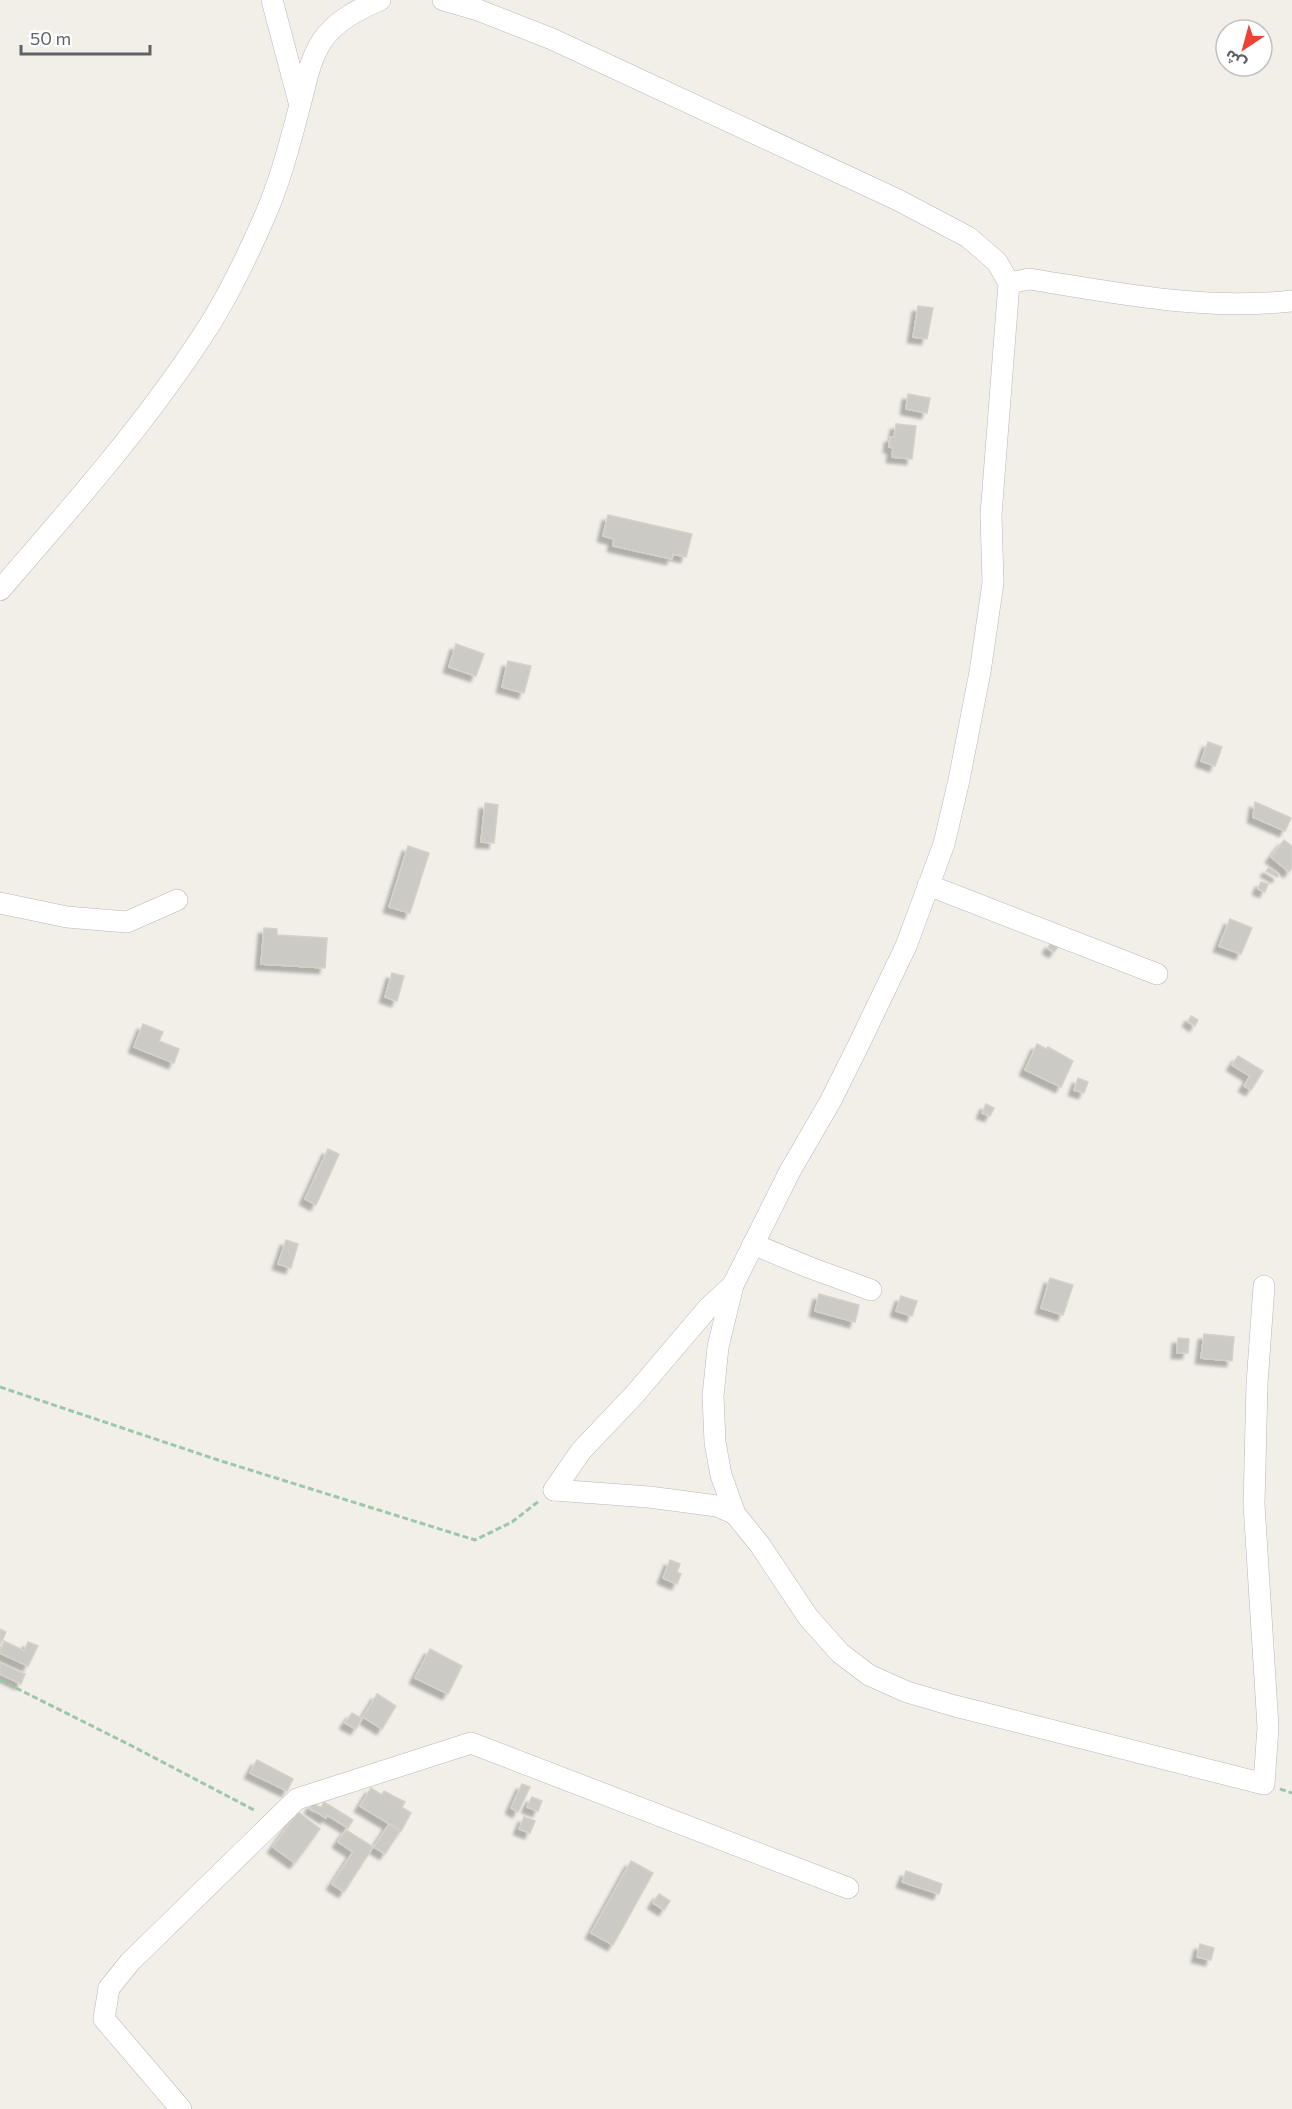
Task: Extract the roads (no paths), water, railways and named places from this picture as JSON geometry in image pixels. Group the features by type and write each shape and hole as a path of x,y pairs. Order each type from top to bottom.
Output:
{"street":[{"path":"272,0 300,105"},
{"path":"0,590 118,451 202,336 235,278 265,216 286,155 311,60 323,40 344,19 380,0"},
{"path":"443,0 477,10 552,39 888,195 968,237 997,261 1009,283 991,515 993,583 980,672 959,780 944,844 906,946 830,1102 790,1171 733,1285 718,1347 713,1396 714,1430 721,1475 735,1514 760,1545 808,1617 840,1653 869,1675 907,1692 955,1706 1264,1784 1268,1727 1254,1503 1257,1384 1264,1287"},
{"path":"1009,283 1029,279 1160,299 1225,304 1292,301"},
{"path":"928,885 1157,974"},
{"path":"0,903 67,917 127,922 177,900"},
{"path":"753,1244 871,1290"},
{"path":"733,1285 708,1308 635,1394 581,1451 554,1490 649,1497 717,1506 735,1514"},
{"path":"181,2109 104,2019 109,1988 130,1962 297,1799 471,1743 848,1888"}]}
